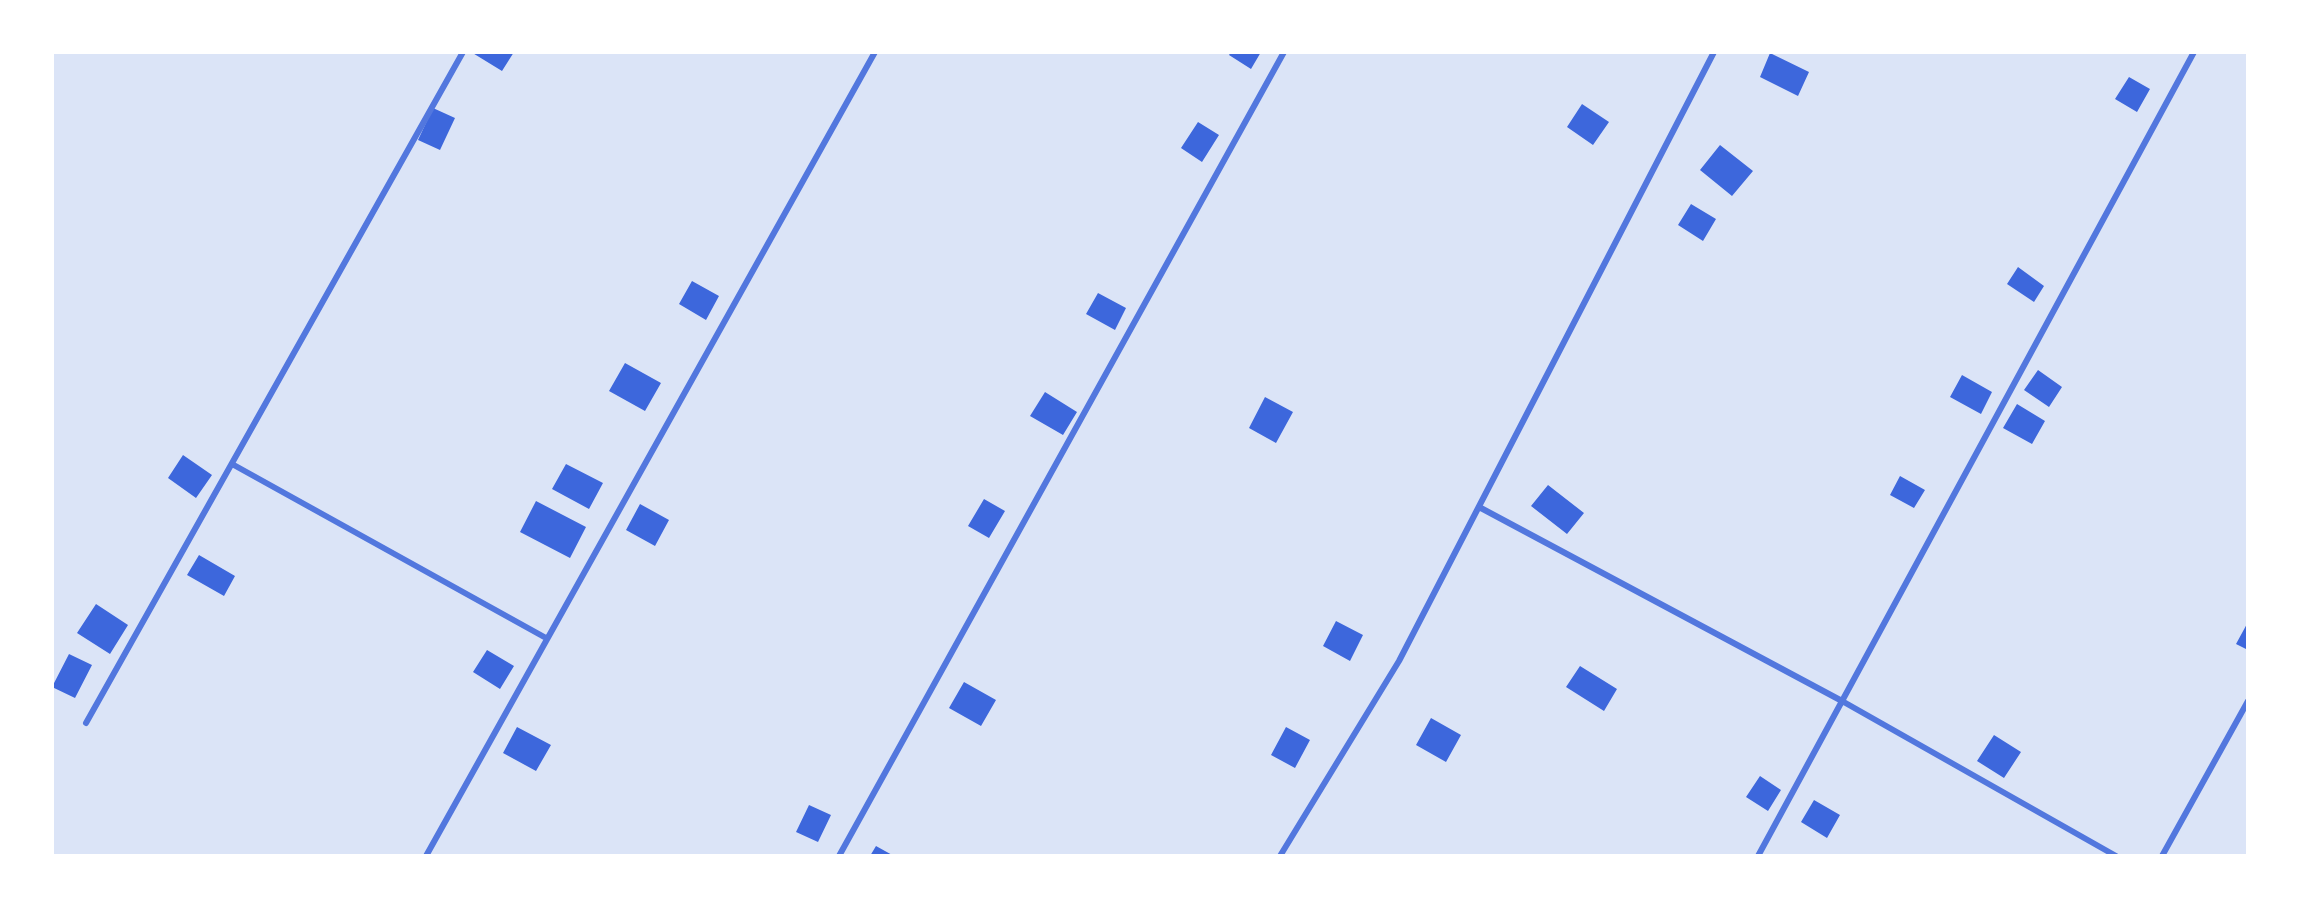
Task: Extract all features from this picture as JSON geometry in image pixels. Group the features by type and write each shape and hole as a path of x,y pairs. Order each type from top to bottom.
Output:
{"lane":[{"path":"86,723 463,52"},
{"path":"426,856 875,52"},
{"path":"839,856 1284,52"},
{"path":"1280,856 1399,661 1714,52"},
{"path":"1758,856 2194,52"},
{"path":"232,464 546,638"},
{"path":"1479,507 1842,701 2116,856"},
{"path":"2162,856 2248,701"}],"shaded area":[{"path":"52,52 2248,52 2248,856 52,856"}],"building":[{"path":"471,52 514,52 502,71"},
{"path":"1231,52 1261,52 1251,69 1229,55"},
{"path":"1770,53 1809,72 1798,96 1760,77"},
{"path":"2129,77 2150,89 2137,112 2115,99"},
{"path":"1582,104 1609,122 1593,145 1567,127"},
{"path":"433,108 455,118 440,150 418,140"},
{"path":"1198,122 1219,135 1202,162 1181,148"},
{"path":"1720,145 1753,171 1732,196 1700,170"},
{"path":"1691,204 1716,219 1703,241 1678,225"},
{"path":"2018,267 2044,286 2034,302 2007,284"},
{"path":"692,281 719,296 706,320 679,304"},
{"path":"1098,293 1126,308 1115,330 1086,314"},
{"path":"625,363 661,383 645,411 609,391"},
{"path":"2038,370 2062,387 2049,407 2024,390"},
{"path":"1962,375 1992,392 1981,414 1950,397"},
{"path":"1045,392 1077,412 1063,435 1030,416"},
{"path":"1265,397 1293,412 1276,443 1249,428"},
{"path":"2017,404 2045,421 2032,444 2003,428"},
{"path":"183,455 212,475 196,498 168,478"},
{"path":"566,464 603,483 589,509 552,489"},
{"path":"1900,476 1925,490 1914,508 1890,495"},
{"path":"1548,485 1584,513 1567,534 1531,506"},
{"path":"984,499 1005,511 989,538 968,526"},
{"path":"536,501 586,527 570,558 520,532"},
{"path":"640,504 669,520 655,546 626,530"},
{"path":"199,555 235,576 224,596 187,575"},
{"path":"96,604 128,625 110,654 77,633"},
{"path":"1336,621 1363,635 1350,661 1323,646"},
{"path":"2248,622 2248,650 2236,644"},
{"path":"487,650 514,666 500,689 473,672"},
{"path":"69,654 92,665 75,698 52,687"},
{"path":"1580,666 1617,689 1604,711 1566,687"},
{"path":"964,682 996,700 981,726 949,708"},
{"path":"1431,718 1461,735 1446,762 1416,745"},
{"path":"517,727 551,745 536,771 503,753"},
{"path":"1286,727 1310,740 1295,768 1271,755"},
{"path":"1994,735 2021,752 2004,778 1977,761"},
{"path":"1760,776 1781,790 1768,811 1746,797"},
{"path":"1814,800 1840,815 1827,838 1801,822"},
{"path":"809,805 831,815 818,842 796,832"},
{"path":"876,846 894,856 870,856"}]}
